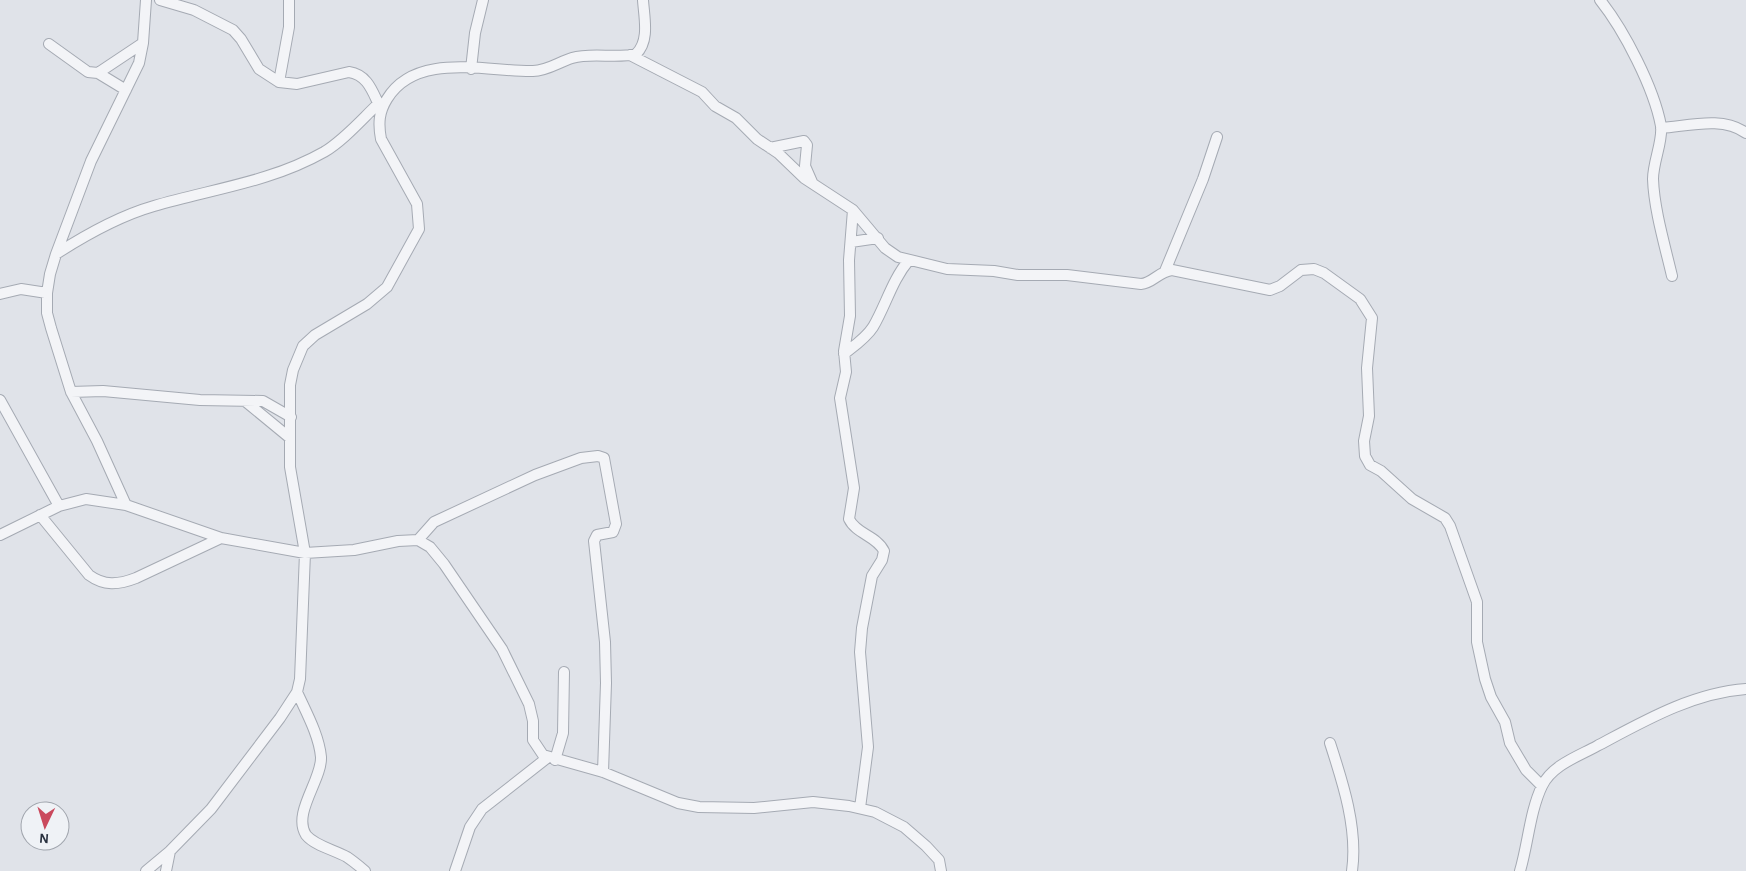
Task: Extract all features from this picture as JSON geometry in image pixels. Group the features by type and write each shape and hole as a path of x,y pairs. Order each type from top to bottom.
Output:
{"street":[{"path":"126,505 97,440 71,392 47,313 47,293 56,254 101,136 139,62 143,43 146,0"},
{"path":"146,871 170,851 211,809 280,718 297,692 300,679 305,553 303,531 292,486 290,416 293,370 303,346 315,335 367,304 387,287 419,229 418,204 382,138 379,128 380,107 371,87 356,73 349,72 297,84 279,82 259,69 241,39 233,30 194,10 160,0"},
{"path":"279,82 289,27 289,0"},
{"path":"471,68 475,33 483,0"},
{"path":"642,0 645,28 642,47 644,63"},
{"path":"1600,0 1630,46 1653,101 1661,128 1654,160 1653,178 1672,276"},
{"path":"98,73 143,43"},
{"path":"49,44 88,72 98,73 126,90"},
{"path":"56,254 89,233 154,206 266,177 289,169 326,151 380,107 390,95 413,75 427,70 471,68 541,71 584,55 630,55 636,54 642,47"},
{"path":"630,55 702,92 715,106 736,118 757,139 797,172 853,210 891,253 908,260 947,269 1066,275 1141,284 1166,271 1172,270 1270,290 1280,286 1301,270 1314,269 1324,273 1360,299 1372,318 1367,368 1370,416 1364,441 1365,456 1370,465 1381,471 1421,506 1445,518 1450,526 1478,602 1477,642 1484,679 1491,697 1505,722 1510,743 1526,770 1542,786"},
{"path":"1661,128 1728,124 1746,133"},
{"path":"1166,271 1203,179 1217,137"},
{"path":"770,148 804,141 807,145 805,166 812,183"},
{"path":"853,210 850,316 844,354 846,372 840,398 841,411 850,448 854,488 849,520 854,526 877,542 884,551 882,560 872,576 862,628 860,652 868,747 860,808"},
{"path":"851,242 878,238"},
{"path":"844,354 867,336 874,326 896,278 908,260"},
{"path":"0,294 21,289 47,293"},
{"path":"71,392 102,391 200,400 243,399 263,402 290,416"},
{"path":"243,399 290,438"},
{"path":"0,400 60,506"},
{"path":"418,540 434,522 535,475 581,458 598,456 604,458 616,524 613,532 597,535 594,541 605,650 603,772"},
{"path":"0,535 60,506 86,499 126,505 221,538 305,553 354,550 398,541 418,540 430,547 444,564 502,649 529,704 533,721 534,740 538,750 551,759 603,772 678,803 699,807 761,808 813,802 860,808 875,812 904,828 932,852 939,860 941,871"},
{"path":"40,516 89,575 98,582 110,584 124,583 221,538"},
{"path":"455,871 470,827 482,809 551,759 563,733 564,672"},
{"path":"1520,871 1542,786 1557,769 1633,725 1691,702 1725,691 1746,687"},
{"path":"297,692 310,719 321,758 302,818 303,829 308,837 347,857 365,871"},
{"path":"1330,743 1341,776 1349,816 1353,845 1352,871"},
{"path":"166,871 170,851"}]}
